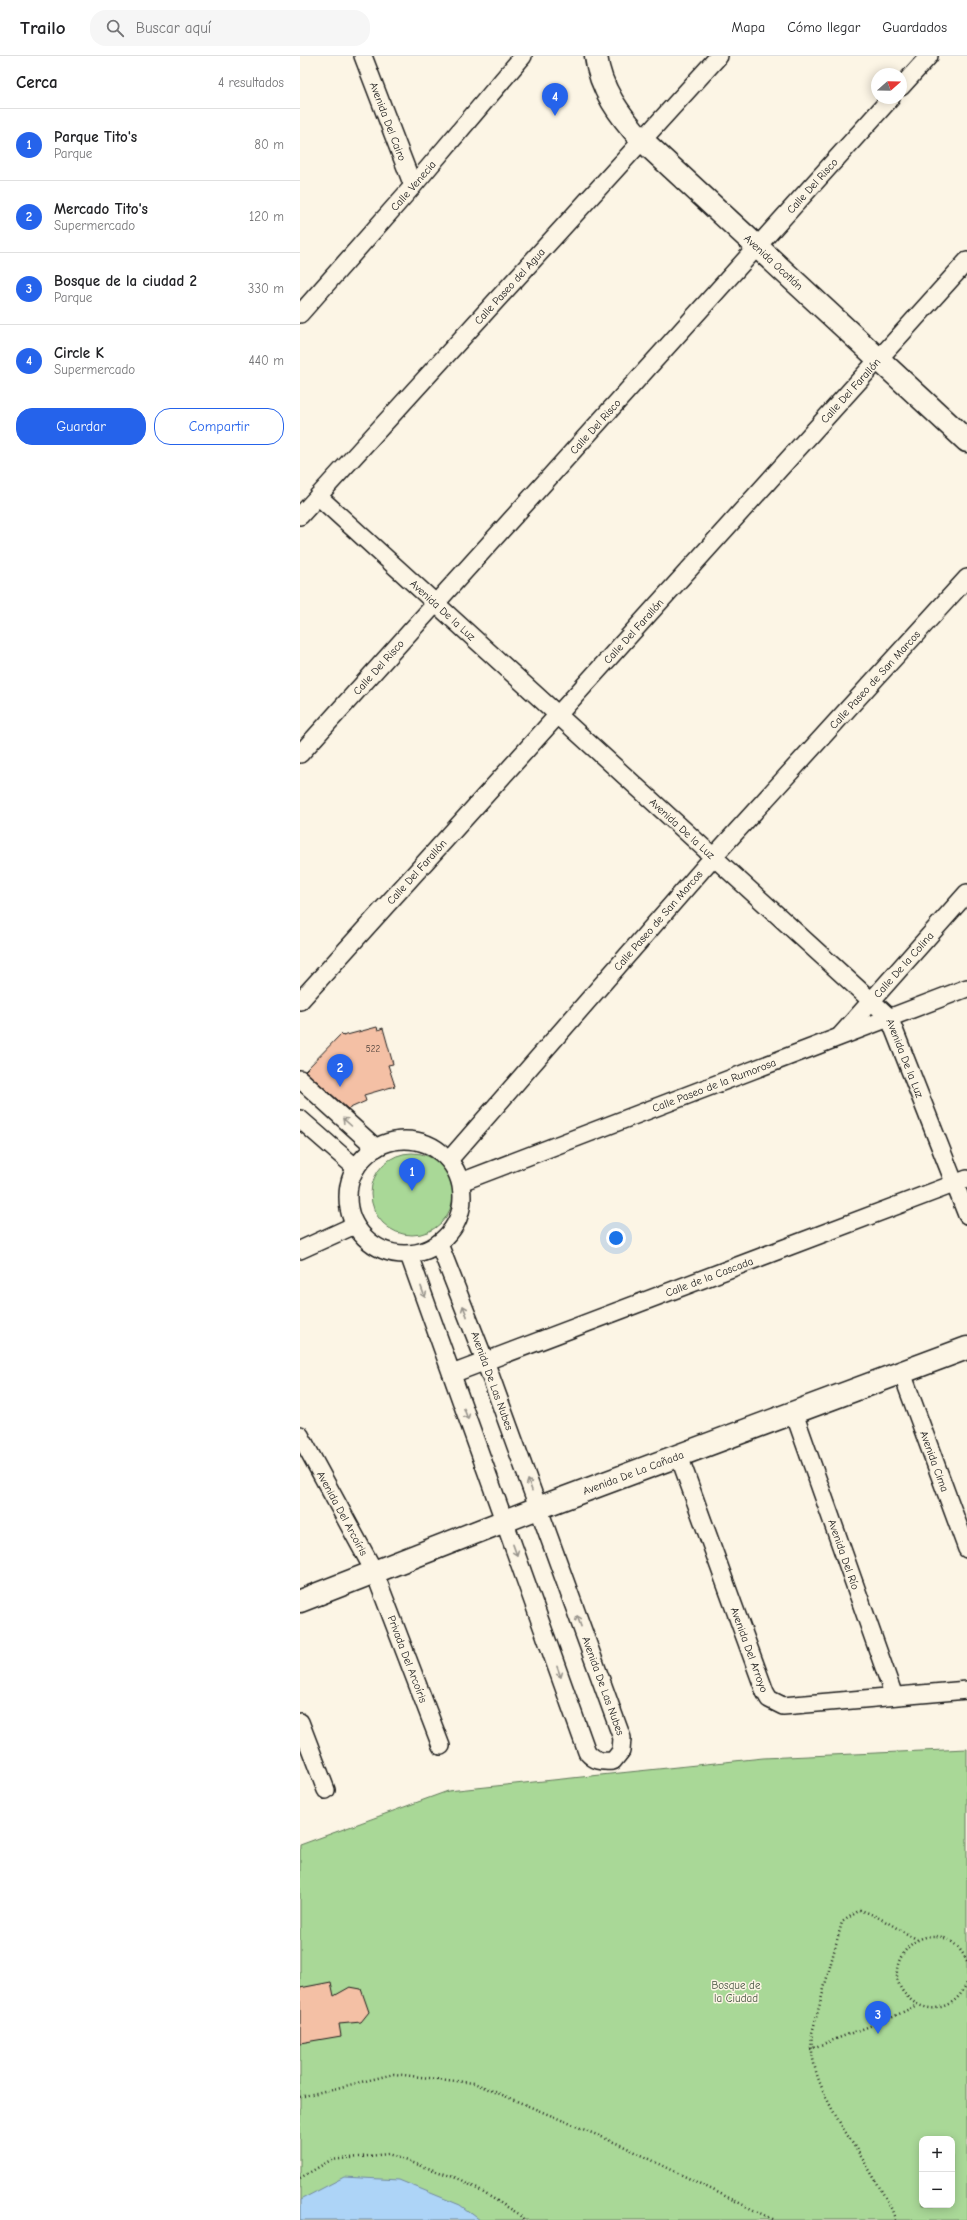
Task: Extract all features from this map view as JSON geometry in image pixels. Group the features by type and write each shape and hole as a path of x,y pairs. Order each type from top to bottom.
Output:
{"main road":[{"name":"Avenida Ocotlán","path":"592,61 610,98 626,122 642,140 967,441"},
{"name":"Avenida De La Cañada","path":"300,1600 538,1508 794,1414 967,1348"}],"street":[{"name":"Avenida Del Cairo","path":"363,56 412,186"},
{"name":"Calle Venecia","path":"300,314 523,56"},
{"name":"Calle Paseo del Agua","path":"300,516 719,56"},
{"path":"907,80 929,56"},
{"name":"Calle Del Risco","path":"300,754 886,104"},
{"name":"Calle Del Farallón","path":"300,1001 967,261"},
{"name":"Avenida De la Luz","path":"318,496 435,605 559,714 889,1017 961,1181 967,1215"},
{"name":"Calle Paseo de San Marcos","path":"449,1160 714,856 967,578"},
{"name":"Calle De la Colina","path":"840,1036 967,893"},
{"name":"Calle Paseo de la Rumorosa","path":"461,1182 967,988"},
{"path":"300,1079 376,1148"},
{"path":"300,1119 356,1168"},
{"path":"415,1140 434,1147 449,1160 461,1182 463,1205 455,1227 439,1244 425,1252 410,1255 388,1252 369,1242 355,1225 349,1206 349,1186 356,1168 364,1157 376,1148 394,1141 415,1140"},
{"name":"Calle de la Cascada","path":"452,1374 961,1181"},
{"path":"300,1250 355,1225"},
{"name":"Avenida De Las Nubes","path":"410,1255 587,1752 592,1759 602,1762 613,1761 621,1751 622,1738 485,1361 439,1244"},
{"name":"Avenida Cima","path":"902,1373 967,1549"},
{"name":"Avenida Del Río","path":"794,1414 894,1696"},
{"name":"Avenida Del Arcoíris","path":"300,1435 374,1571"},
{"name":"Avenida Del Arroyo","path":"679,1456 765,1692 769,1699 783,1706 967,1690"},
{"name":"Privada Del Arcoíris","path":"374,1571 441,1746"},
{"path":"300,1722 326,1790"}],"path":[{"path":"895,2220 878,2183 820,2086 810,2049 812,2033 842,1922 860,1910 873,1914 917,1939"},
{"path":"967,1961 961,1949 948,1939 933,1936 917,1939 904,1950 898,1964 898,1980 905,1995 918,2005 934,2008 949,2005 962,1995 967,1983"},
{"path":"810,2049 891,2018 918,2005"},
{"path":"300,2097 394,2074 474,2083 623,2146 774,2220"},
{"path":"300,2178 331,2160 388,2154 462,2180 519,2214 524,2220"}],"green space":[{"path":"412,1153 428,1156 441,1165 450,1178 453,1194 450,1210 441,1223 428,1232 412,1235 396,1232 383,1223 374,1210 371,1194 374,1178 383,1165 396,1156"},
{"name":"Bosque de la Ciudad","path":"967,1749 967,2220 300,2220 300,1845 448,1791 763,1758"}],"water":[{"path":"344,2177 399,2180 460,2205 480,2220 300,2220 300,2200"}],"building":[{"path":"377,1027 378,1030 383,1028 393,1064 388,1065 395,1086 364,1095 366,1101 348,1109 305,1071 341,1034 343,1036"},
{"path":"331,1982 334,1996 350,1987 361,1989 369,2012 361,2022 339,2024 341,2036 300,2043 300,1988"}],"place":[{"name":"Circle K","path":"555,116"},
{"name":"Mercado Tito's","path":"340,1087"},
{"name":"Parque Tito's","path":"412,1191"},
{"name":"Bosque de la ciudad 2","path":"878,2034"}]}
